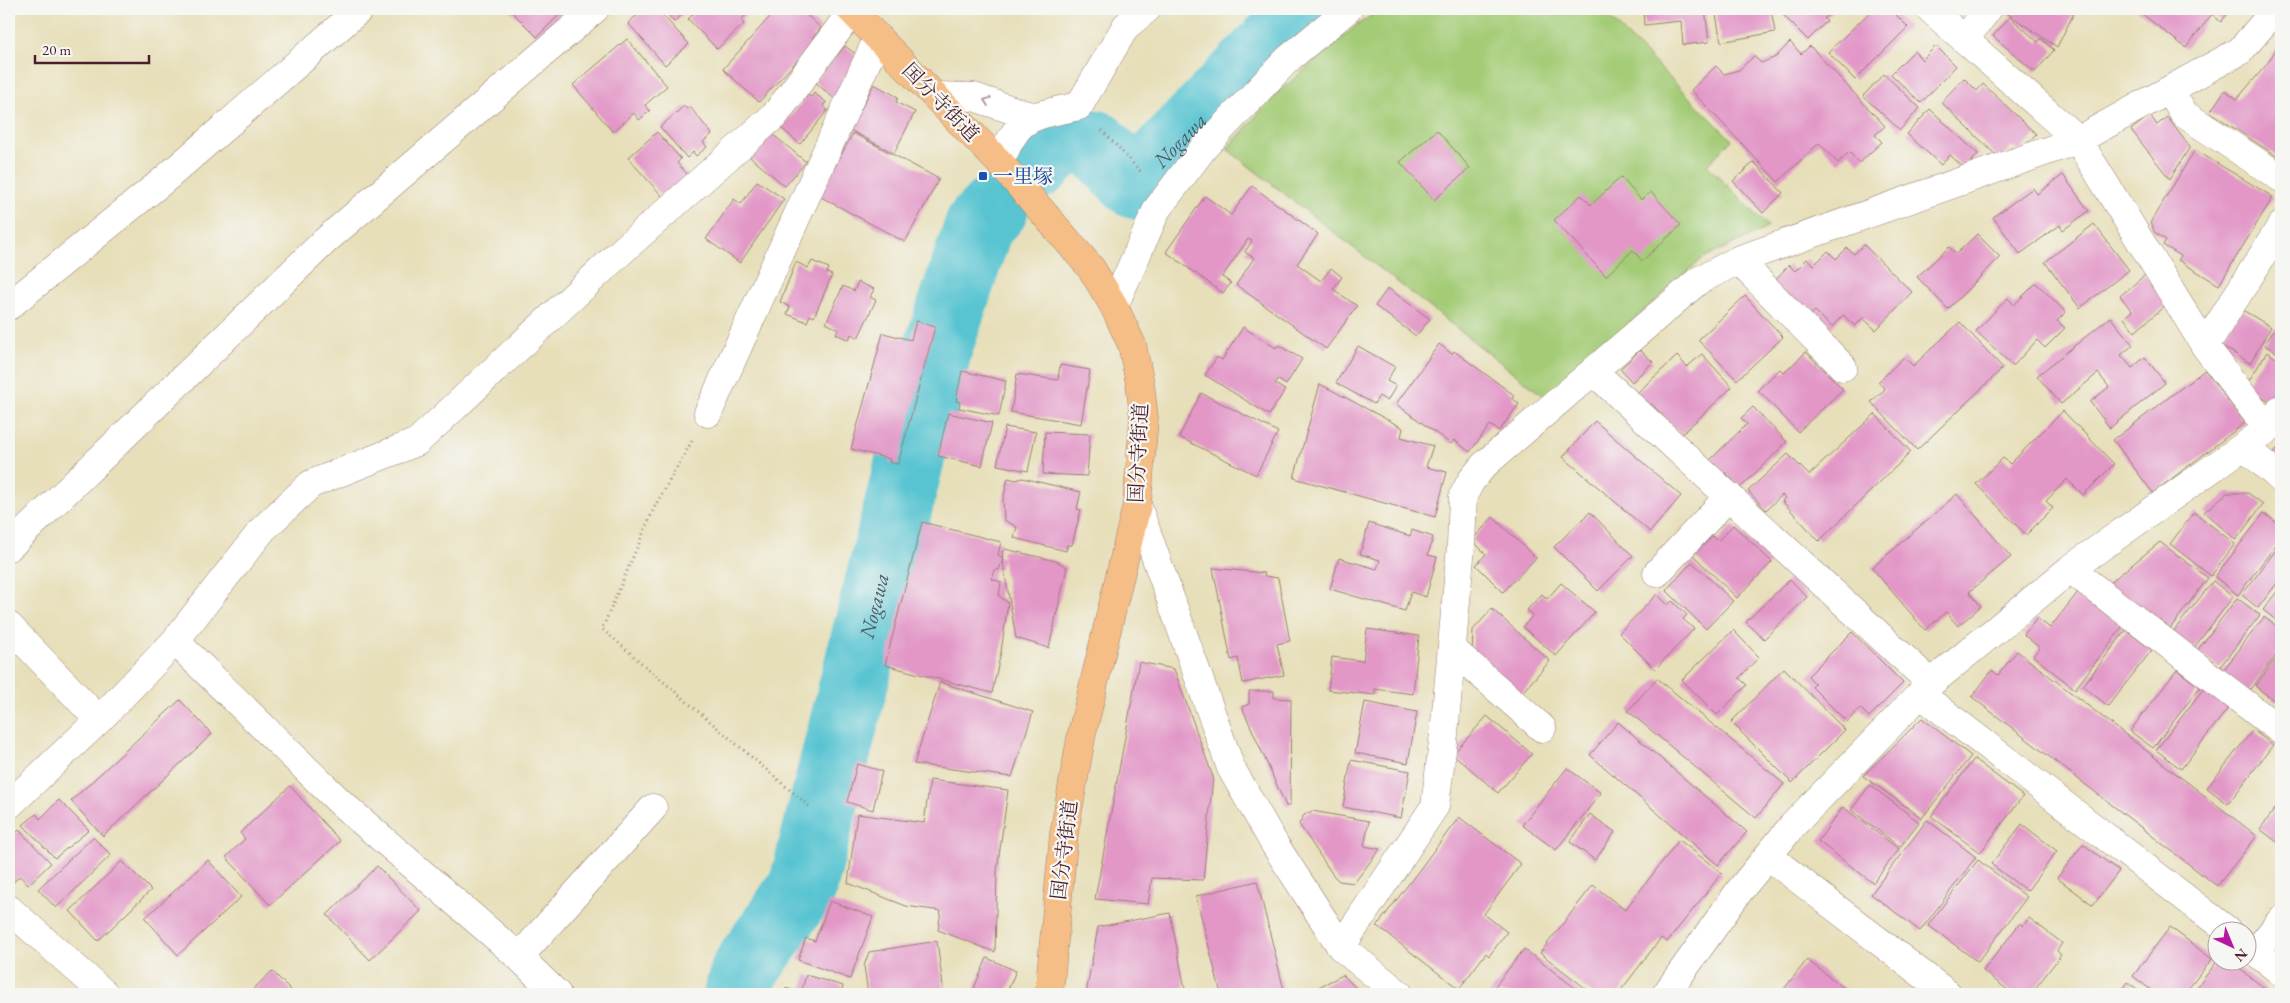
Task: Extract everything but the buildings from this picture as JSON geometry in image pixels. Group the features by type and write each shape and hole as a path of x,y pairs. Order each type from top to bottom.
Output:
{"main road":[{"name":"国分寺街道","path":"851,10 1000,163 1091,268 1114,306 1132,345 1140,383 1144,418 1137,505 1082,733 1064,833 1049,994"}],"street":[{"path":"9,306 165,179 360,9"},
{"path":"9,547 326,240 596,9"},
{"path":"1000,163 1008,141 1018,127 1033,117 1079,106 1126,26 1147,9"},
{"path":"1114,306 1157,209 1205,146 1288,59 1348,9"},
{"path":"1666,994 1740,890 1793,825 1925,689 2070,569 2244,447 2275,419 2205,346 2078,140 1930,9"},
{"path":"1965,39 1988,9"},
{"path":"1341,946 1436,806 1461,546 1463,496 1471,481 1484,465 1698,281 1738,260 2078,140 2240,51 2276,9"},
{"path":"9,805 99,720 175,641 263,528 311,484 417,442 624,250 775,114 851,10"},
{"path":"708,413 878,37"},
{"path":"2169,90 2184,114 2281,178"},
{"path":"936,96 974,97 1033,117"},
{"path":"2205,346 2281,226"},
{"path":"1738,260 1843,367"},
{"path":"1593,371 1730,496 1925,689 2214,920"},
{"path":"2244,447 2281,479"},
{"path":"1657,573 1730,496"},
{"path":"1137,505 1231,768 1275,844 1341,946 1399,994"},
{"path":"2070,569 2281,731"},
{"path":"9,626 99,720"},
{"path":"175,641 342,804 518,957 557,994"},
{"path":"1452,649 1542,728"},
{"path":"518,957 652,808"},
{"path":"1768,856 1948,994"},
{"path":"9,909 105,994"},
{"path":"2258,943 2281,920"},
{"path":"2258,954 2281,972"}],"path":[{"path":"1123,152 1143,174"},
{"path":"708,413 655,506 602,629 810,807"}],"green space":[{"path":"1381,9 1601,9 1732,140 1707,165 1769,227 1703,258 1546,398 1227,149 1276,94 1356,26"}],"waterway":[{"name":"Nogawa","path":"1037,165 1062,139 1095,144 1136,185 1273,43 1315,9"},
{"path":"1062,139 1067,131"},
{"name":"Nogawa","path":"738,994 745,970 803,886 938,348 979,225 994,209"}],"place":[{"name":"一里塚","path":"983,176"}]}
